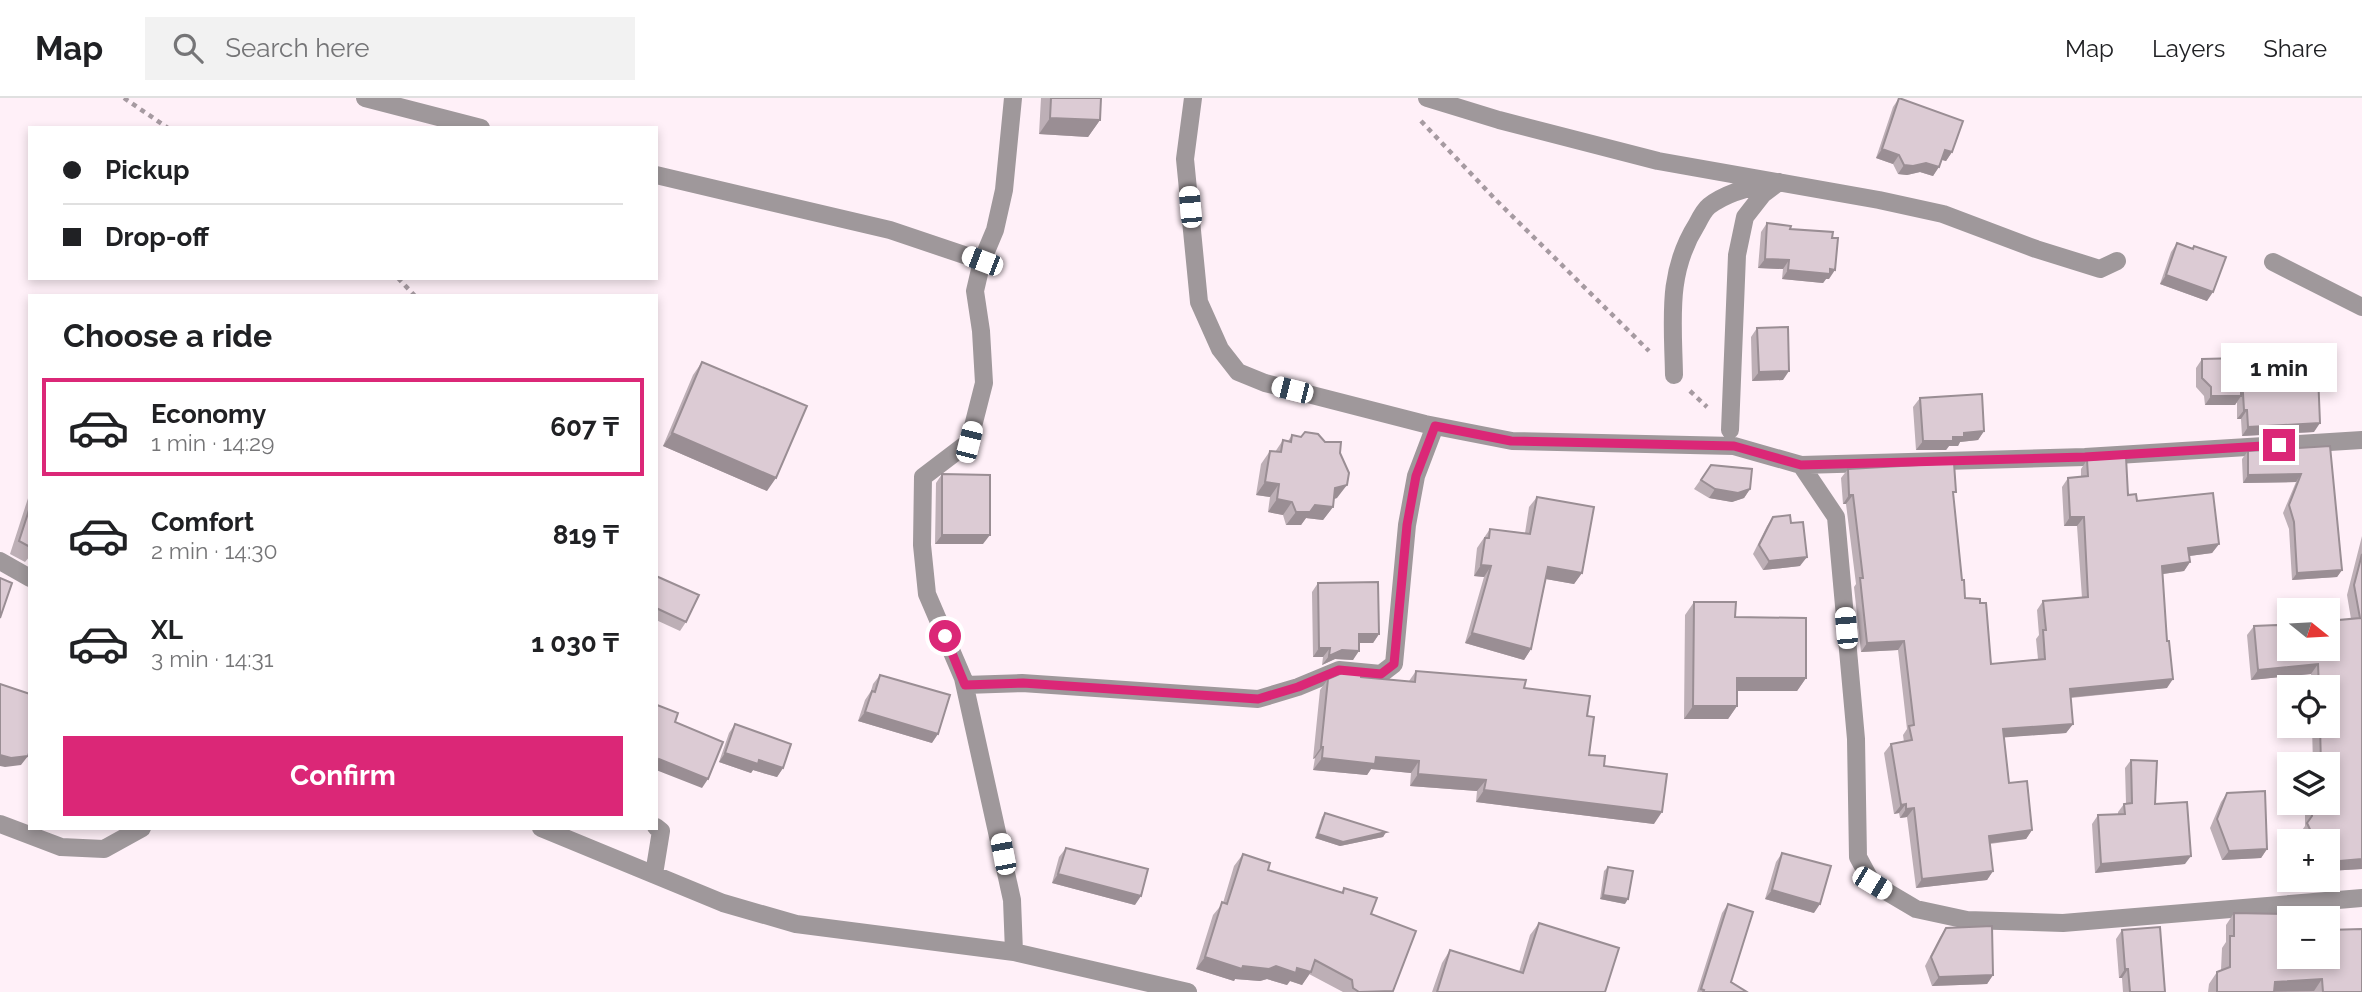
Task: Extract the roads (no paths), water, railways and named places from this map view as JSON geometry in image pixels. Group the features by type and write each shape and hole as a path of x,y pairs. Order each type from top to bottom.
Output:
{"street":[{"path":"365,98 473,126"},
{"path":"1013,98 1004,190 995,230 982,261 975,291 984,383 969,442 923,477 922,545 927,594 965,685 1012,900 1014,951"},
{"path":"1193,98 1185,159 1199,302 1220,349 1238,372 1265,383 1435,426 1511,441 1734,446 1801,465 2085,457 2362,440"},
{"path":"1427,98 1499,120 1657,161 1879,200 1943,214 2036,249 2101,268 2117,261"},
{"path":"658,175 890,230 982,261"},
{"path":"1674,375 1673,282 1686,240 1707,208 1735,193 1779,182"},
{"path":"1730,430 1737,255 1745,217 1763,194 1779,182"},
{"path":"2273,262 2362,307"},
{"path":"965,685 1023,683 1258,699 1298,687 1339,670 1381,674 1394,664 1407,525 1416,476 1435,426"},
{"path":"1801,465 1836,517 1856,739 1858,857 1872,883 1916,909 1967,920 2063,923 2362,898"},
{"path":"0,561 28,577"},
{"path":"0,824 61,847 104,849 138,830"},
{"path":"654,874 661,831 658,829"},
{"path":"546,830 723,903 796,924 1014,951 1188,992"}]}
